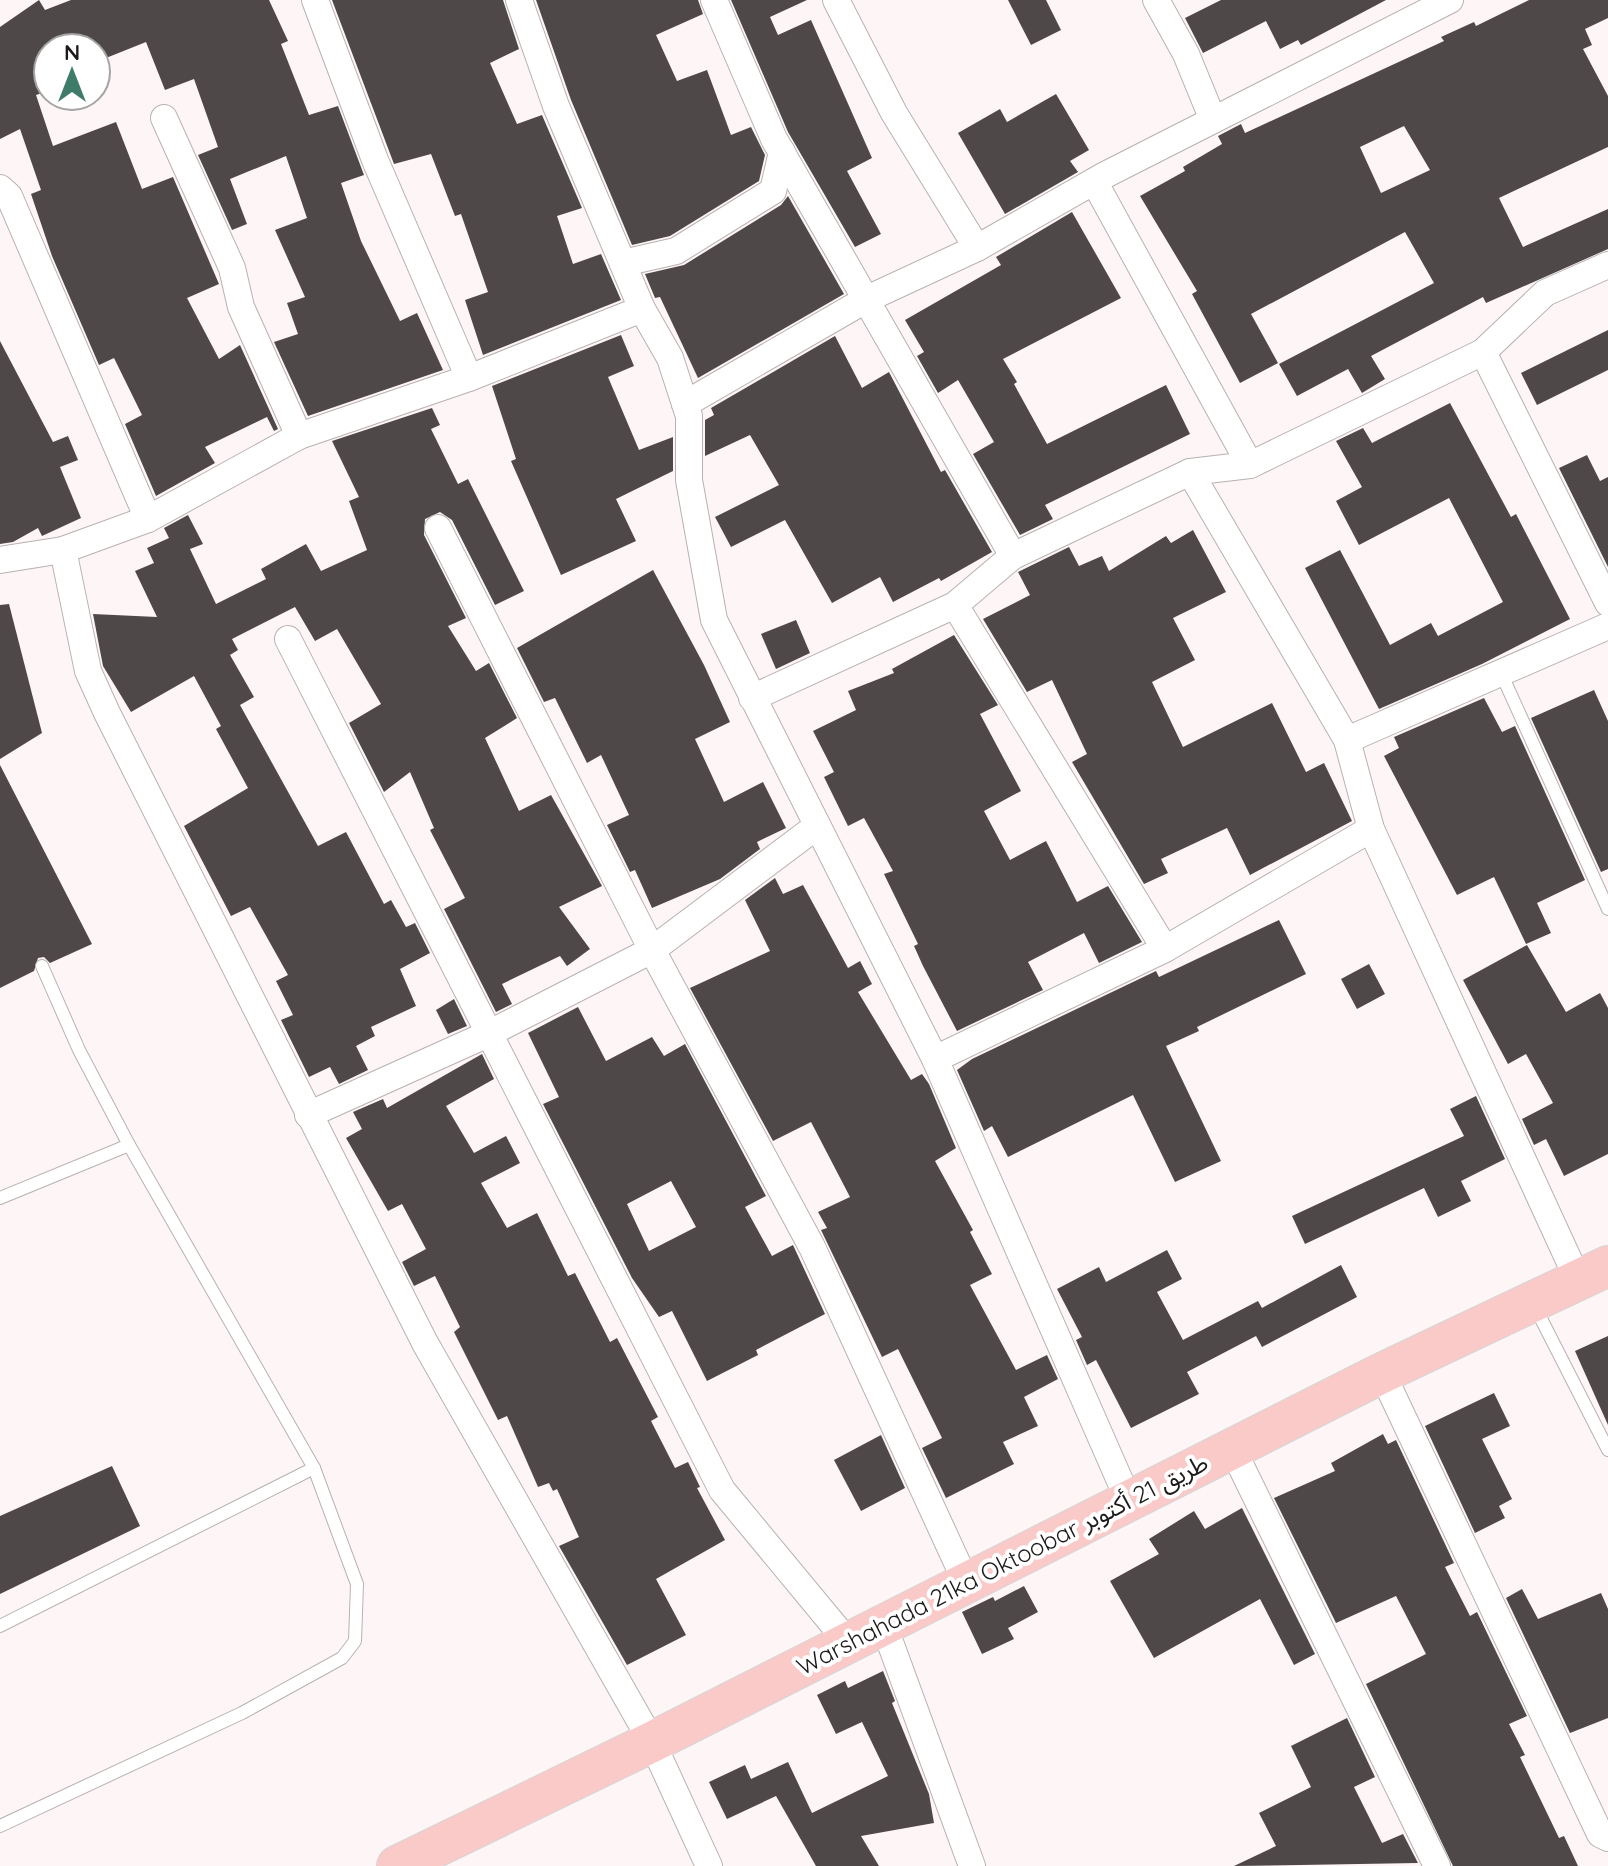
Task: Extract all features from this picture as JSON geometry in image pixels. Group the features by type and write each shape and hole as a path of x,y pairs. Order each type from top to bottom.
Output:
{"main road":[{"name":"Warshahada 21ka Oktoobar طريق 21 أكتوبر","path":"397,1866 652,1742 1382,1373 1593,1273"}],"street":[{"path":"315,0 375,160 469,378"},
{"path":"519,0 556,106 642,309 670,358 689,416 689,480 714,620 935,1059 1128,1499"},
{"path":"714,0 782,152 1013,556"},
{"path":"836,0 894,113 977,248"},
{"path":"1156,0 1186,54 1213,120"},
{"path":"685,404 867,299 977,248 1437,3"},
{"path":"164,118 232,268 241,307 299,436"},
{"path":"623,263 676,251 773,191 782,152"},
{"path":"1095,183 1250,465"},
{"path":"0,188 9,196 148,519"},
{"path":"752,698 955,605 1013,556 1190,472 1250,465 1483,352 1545,293 1608,265"},
{"path":"0,560 63,550 148,519 299,436 469,378 642,309"},
{"path":"1483,352 1608,603"},
{"path":"1190,472 1347,740 1371,829 1593,1273"},
{"path":"438,528 652,950 812,1247 966,1582"},
{"path":"63,550 88,671 425,1343 652,1742 709,1866"},
{"path":"955,605 1165,949"},
{"path":"1347,740 1608,626"},
{"path":"288,639 722,1490 847,1641"},
{"path":"308,1115 488,1034 652,950 817,826"},
{"path":"935,1059 1165,949 1371,829"},
{"path":"1382,1373 1600,1834 1608,1838"},
{"path":"1232,1448 1437,1866"},
{"path":"883,1623 972,1866"}],"lane":[{"path":"1501,673 1608,909"},
{"path":"0,1826 242,1713 342,1658 355,1641 357,1584 314,1468 129,1145 79,1050 42,966"},
{"path":"0,1198 129,1145"},
{"path":"1532,1303 1608,1450"},
{"path":"0,1626 314,1468"}],"building":[{"path":"39,0 45,10 71,0 269,0 288,41 281,44 309,115 338,106 364,175 341,183 361,241 400,321 417,313 443,370 308,416 274,342 298,334 287,303 305,297 275,230 307,218 286,156 230,179 247,224 232,230 198,155 218,147 194,79 165,90 146,42 112,56 112,32 32,32 32,112 42,112 53,146 116,122 142,189 173,177 219,284 187,298 219,359 240,345 278,429 274,431 267,417 205,447 215,463 156,496 125,424 142,415 114,358 99,365 52,256 31,194 41,190 20,129 0,139 0,27"},
{"path":"332,0 503,0 519,49 490,63 517,124 542,115 582,208 557,216 573,264 601,254 621,300 483,355 465,300 488,292 461,214 455,216 431,154 394,164"},
{"path":"536,0 698,0 703,14 656,35 677,81 707,70 731,135 751,127 765,155 759,181 670,236 632,245 571,100"},
{"path":"731,0 807,0 770,17 778,35 811,20 872,158 847,171 881,234 855,247 788,132"},
{"path":"1008,0 1046,0 1061,30 1031,45"},
{"path":"1221,0 1386,0 1301,45 1298,40 1280,49 1266,21 1203,53 1185,18"},
{"path":"1529,0 1608,0 1608,18 1585,29 1592,45 1583,49 1608,96 1608,147 1499,198 1523,247 1608,209 1608,249 1486,303 1483,297 1371,356 1385,379 1362,393 1348,369 1297,396 1279,364 1434,283 1405,232 1251,314 1278,363 1240,383 1192,294 1197,291 1140,196 1185,171 1183,167 1222,144 1218,136 1241,124 1245,133 1444,41 1441,37 1474,22 1476,26","holes":["1404,126 1430,170 1381,193 1360,147"]},
{"path":"1056,94 1089,150 1070,161 1078,172 1005,214 958,133 1000,109 1007,122"},
{"path":"788,196 844,294 698,378 660,297 655,298 645,274 684,265 781,205"},
{"path":"1072,212 1121,298 1003,359 1017,382 1014,384 1047,444 1166,385 1190,434 1045,505 1053,519 1020,535 973,454 994,442 958,380 938,393 917,356 924,352 905,320 1001,265 996,257"},
{"path":"1608,330 1608,370 1537,405 1521,373"},
{"path":"621,335 634,366 608,377 639,450 673,437 673,471 616,499 636,541 561,575 511,461 516,459 492,386"},
{"path":"835,336 862,388 889,372 941,472 945,470 992,552 941,581 939,578 893,602 880,577 832,603 785,520 731,547 715,517 779,485 750,435 705,456 705,420 714,415 711,408"},
{"path":"0,341 53,442 68,436 78,460 60,467 81,518 42,536 38,528 13,542 0,544"},
{"path":"1450,403 1511,517 1516,514 1570,619 1482,664 1379,709 1305,568 1340,550 1390,645 1431,623 1438,636 1503,602 1449,498 1359,545 1336,501 1362,487 1336,441 1363,428 1372,443"},
{"path":"432,408 440,425 431,429 458,484 468,479 524,591 495,605 452,520 440,512 425,519 424,535 466,618 448,626 476,671 489,663 517,718 485,738 519,811 551,795 602,886 559,907 590,949 567,966 560,956 502,984 512,1004 496,1012 444,909 465,898 430,830 434,828 410,772 384,792 349,723 381,704 337,629 315,641 295,607 232,639 238,650 230,655 254,697 240,705 318,846 346,832 384,904 391,900 406,927 415,923 430,953 400,969 416,1006 371,1027 375,1036 356,1046 368,1070 339,1084 330,1067 309,1077 281,1020 293,1015 276,981 288,975 250,907 231,916 184,826 248,788 216,729 221,726 194,676 131,712 103,666 93,614 157,617 135,571 154,563 147,548 169,538 164,528 188,515 203,544 190,549 216,604 266,579 261,569 306,544 321,571 367,550 349,501 359,497 332,441"},
{"path":"1587,455 1600,481 1608,477 1608,567 1559,468"},
{"path":"1193,530 1226,592 1173,618 1195,660 1152,682 1183,747 1272,703 1306,772 1324,763 1352,821 1250,875 1227,828 1161,859 1168,873 1144,884 1072,762 1087,754 1052,680 1027,692 983,619 1030,595 1018,572 1069,547 1079,566 1102,556 1109,571 1166,536 1171,543"},
{"path":"653,570 704,665 730,722 695,739 724,802 763,782 786,828 757,842 760,849 720,879 652,908 635,870 630,872 607,825 629,815 601,755 587,763 555,698 544,702 517,648"},
{"path":"9,604 42,733 0,759 0,605"},
{"path":"796,620 810,653 776,669 761,634"},
{"path":"954,635 998,705 980,714 1021,791 984,811 1010,860 1046,841 1077,902 1108,886 1142,942 1099,963 1084,933 1028,962 1043,990 957,1031 923,966 914,946 918,944 884,874 893,871 864,818 848,826 824,777 834,772 813,731 856,710 848,691 894,673 892,669"},
{"path":"1594,690 1608,721 1608,869 1601,872 1531,718"},
{"path":"1484,698 1502,732 1515,726 1585,880 1537,903 1551,933 1526,944 1494,877 1457,895 1384,756 1399,748 1394,737"},
{"path":"0,765 92,944 50,963 44,957 38,958 34,971 0,988"},
{"path":"775,878 783,894 803,885 848,968 860,961 872,984 858,992 911,1080 922,1074 929,1084 956,1148 935,1161 973,1230 970,1232 992,1274 970,1285 1016,1370 1047,1355 1058,1379 1024,1397 1038,1426 1003,1442 1014,1464 946,1498 922,1448 942,1438 898,1349 882,1357 821,1230 827,1228 818,1212 850,1197 811,1122 773,1141 690,988 770,951 745,900"},
{"path":"1279,920 1306,974 1197,1027 1199,1031 1166,1046 1221,1161 1175,1182 1133,1095 1008,1157 992,1126 984,1131 957,1070 972,1059 1156,971 1159,977"},
{"path":"1527,945 1566,1012 1600,993 1608,1008 1608,1154 1564,1176 1546,1139 1534,1145 1522,1119 1553,1103 1526,1054 1508,1064 1463,980"},
{"path":"1369,964 1385,994 1357,1009 1341,979"},
{"path":"454,999 467,1026 448,1034 436,1010"},
{"path":"578,1007 606,1061 652,1037 664,1056 685,1044 766,1196 745,1207 772,1256 793,1245 825,1314 756,1350 758,1355 707,1381 672,1311 659,1317 632,1278 543,1104 559,1097 528,1033","holes":["671,1181 696,1227 649,1251 627,1204"]},
{"path":"482,1054 494,1079 446,1106 474,1153 506,1136 520,1163 481,1183 507,1228 537,1213 568,1276 575,1273 610,1342 617,1338 658,1417 651,1421 675,1468 688,1462 700,1487 697,1488 725,1540 656,1579 686,1635 627,1665 559,1546 579,1537 557,1489 553,1491 549,1483 538,1487 507,1416 498,1420 454,1332 460,1327 435,1276 414,1286 402,1262 426,1249 402,1204 388,1211 346,1138 362,1129 353,1112 383,1099 387,1108"},
{"path":"1476,1096 1505,1159 1461,1181 1471,1201 1438,1217 1424,1188 1305,1244 1292,1216 1464,1136 1450,1109"},
{"path":"1167,1250 1182,1279 1157,1292 1183,1340 1258,1301 1262,1308 1341,1265 1357,1297 1262,1347 1256,1336 1187,1372 1199,1394 1131,1428 1096,1360 1087,1365 1076,1340 1082,1337 1057,1289 1099,1267 1106,1282"},
{"path":"1608,1336 1608,1425 1575,1351"},
{"path":"1494,1393 1510,1426 1482,1439 1512,1499 1499,1506 1505,1518 1475,1533 1425,1426"},
{"path":"1383,1434 1388,1444 1396,1440 1454,1563 1445,1567 1470,1616 1477,1612 1527,1716 1509,1724 1525,1755 1520,1757 1559,1838 1564,1836 1578,1866 1453,1866 1366,1684 1426,1654 1396,1596 1336,1623 1274,1498 1335,1471 1331,1463"},
{"path":"881,1435 905,1488 861,1511 834,1460"},
{"path":"112,1466 140,1526 0,1594 0,1516"},
{"path":"1242,1508 1315,1654 1294,1665 1260,1599 1154,1658 1110,1581 1159,1554 1149,1539 1194,1511 1205,1529"},
{"path":"1024,1586 1038,1612 1008,1628 1014,1639 982,1654 962,1612 993,1597 995,1601"},
{"path":"1522,1589 1538,1619 1601,1593 1608,1609 1608,1718 1570,1733 1506,1598"},
{"path":"883,1671 895,1701 892,1703 929,1794 934,1823 861,1836 879,1866 816,1866 776,1796 727,1819 709,1782 745,1765 751,1779 788,1762 812,1813 888,1776 862,1722 836,1734 817,1695 845,1681 848,1688"},
{"path":"1347,1718 1375,1777 1354,1787 1382,1843 1403,1834 1418,1863 1234,1866 1276,1846 1259,1813 1311,1787 1291,1746"}]}
